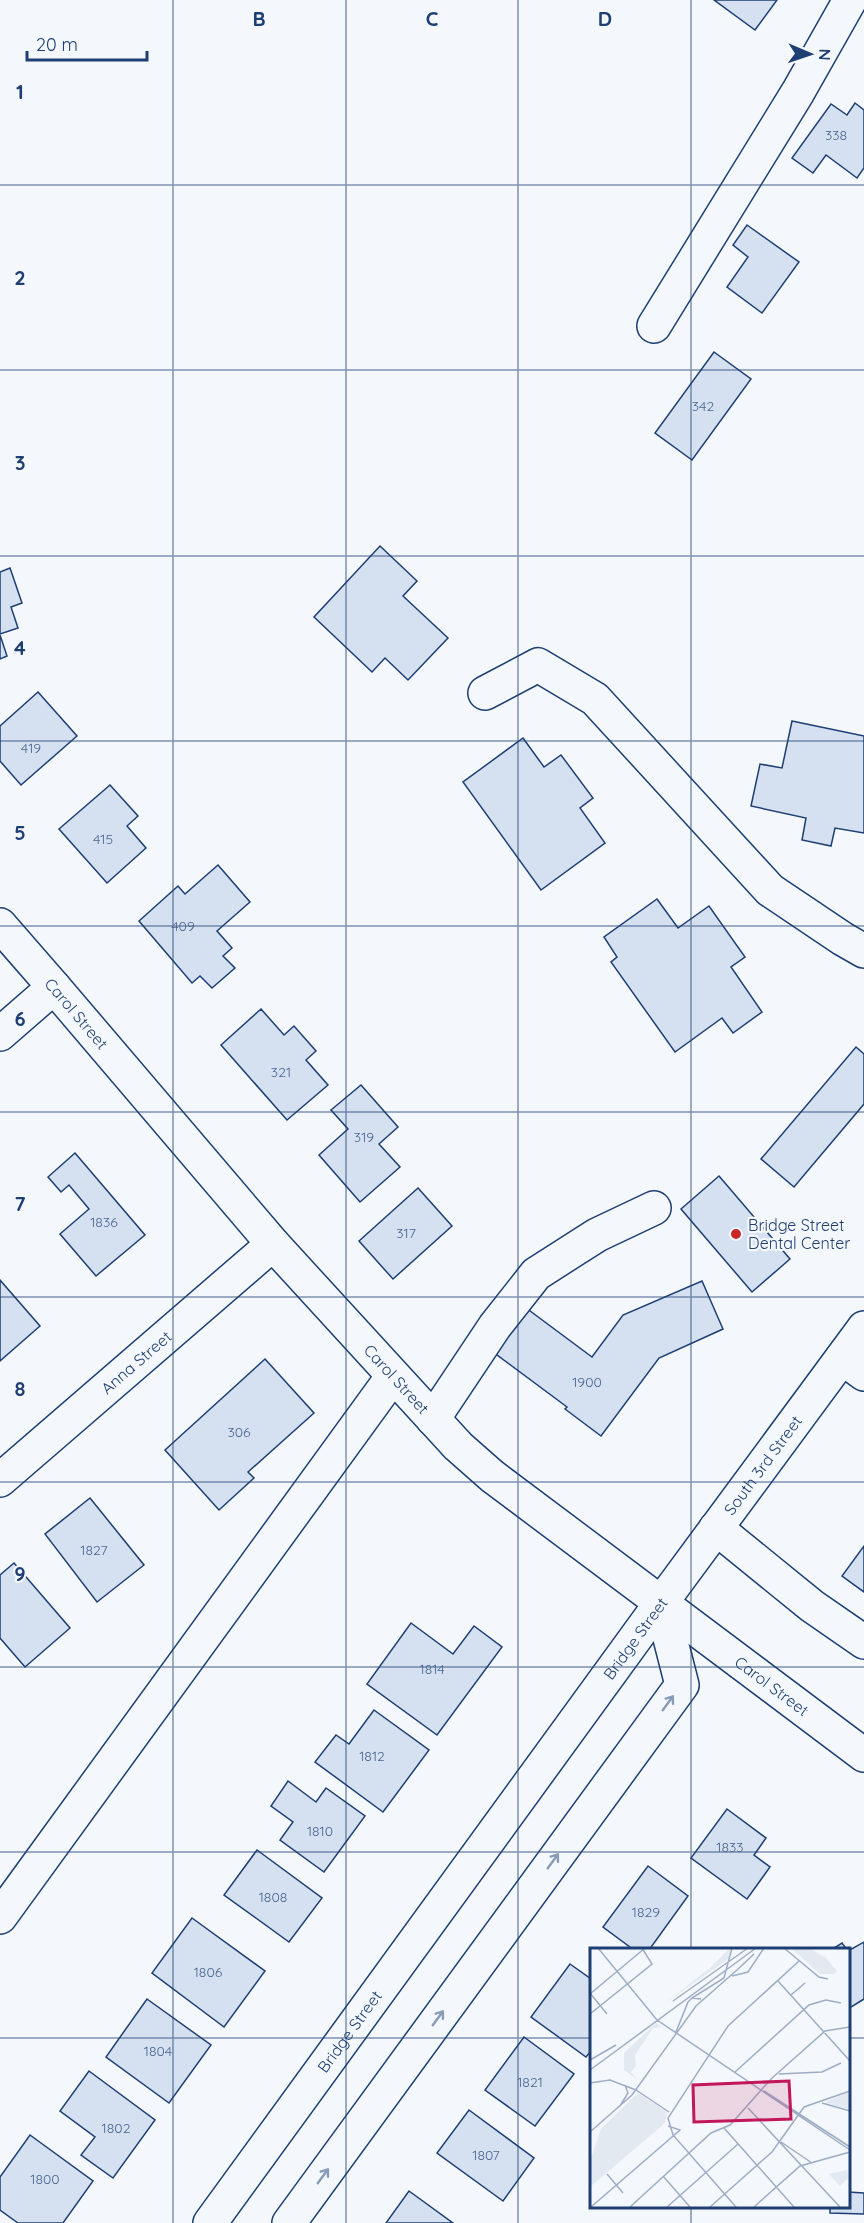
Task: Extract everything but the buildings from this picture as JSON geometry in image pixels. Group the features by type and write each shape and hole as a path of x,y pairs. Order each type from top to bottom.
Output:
{"street":[{"path":"654,326 798,92 850,0"},
{"path":"485,693 538,664 595,699 770,890 864,951"},
{"name":"Carol Street","path":"0,925 273,1244 458,1446 492,1476 864,1755"},
{"path":"0,1034 54,987"},
{"path":"433,1419 495,1326 537,1274 597,1235 654,1208"},
{"name":"Anna Street","path":"0,1480 273,1244"},
{"name":"South 3rd Street","path":"661,1603 716,1528 853,1366 864,1328"},
{"path":"0,1917 393,1376"},
{"path":"716,1528 812,1606 864,1642"},
{"name":"Bridge Street","path":"210,2223 661,1603"},
{"name":"Bridge Street","path":"289,2223 682,1685 661,1603"}],"place":[{"name":"Bridge Street Dental Center","path":"736,1234"}]}
